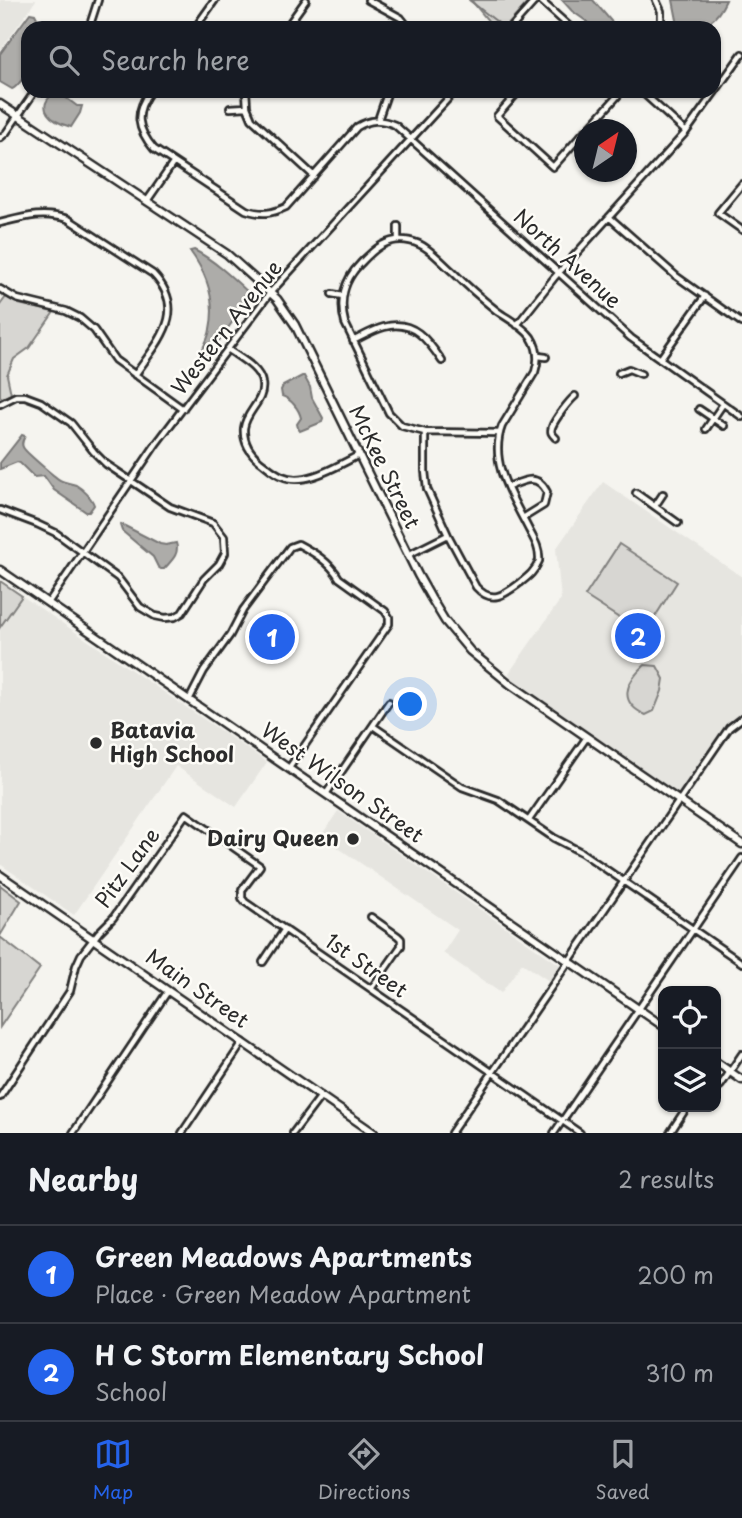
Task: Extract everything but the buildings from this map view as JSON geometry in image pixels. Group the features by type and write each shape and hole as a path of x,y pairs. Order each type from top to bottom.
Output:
{"main road":[{"name":"McKee Street","path":"0,104 227,254 277,299 295,325 425,587 445,621 470,651 510,684 742,844"},
{"name":"West Wilson Street","path":"0,570 658,1023"},
{"name":"Main Street","path":"0,875 374,1133"},
{"path":"721,1066 742,1080"}],"street":[{"path":"91,21 98,0"},
{"path":"200,21 215,0"},
{"path":"291,21 306,0"},
{"path":"368,0 403,21"},
{"path":"518,21 538,0 563,21"},
{"path":"656,0 661,10 661,21"},
{"path":"721,83 742,54"},
{"path":"0,138 30,98"},
{"path":"146,98 141,106 139,126 153,149 246,210 260,215 286,207 356,127 378,120 385,98"},
{"path":"246,98 247,107 257,125 314,176"},
{"name":"Western Avenue","path":"48,603 131,481 270,293 449,98"},
{"path":"513,98 497,116 553,167 574,144"},
{"path":"597,119 616,98"},
{"path":"649,98 686,132"},
{"path":"517,325 558,273 686,132 710,98"},
{"path":"230,108 247,107"},
{"name":"North Avenue","path":"378,120 395,125 631,338 742,417"},
{"path":"147,201 174,162"},
{"path":"742,184 718,213 742,230"},
{"path":"0,223 39,214 58,215 160,281 169,302 169,322 135,375"},
{"path":"609,217 676,276 742,323"},
{"path":"398,226 399,240"},
{"path":"425,432 427,489 448,535 471,579 481,592 494,597 503,596 534,572 540,561 539,552 502,474 498,459 500,433 535,372 537,349 530,336 485,301 424,247 411,241 386,242 373,250 351,275 343,296 343,314 388,413 402,426 425,432 500,433"},
{"path":"0,289 17,299 66,311 80,318 94,330 115,360 183,409"},
{"path":"332,294 343,296"},
{"path":"660,359 705,296"},
{"path":"353,341 385,327 407,327 422,334 442,361"},
{"path":"229,350 254,368 262,380 263,390 244,427 247,447 258,459 282,476 295,480 311,477 359,455"},
{"path":"538,356 546,357"},
{"path":"619,373 629,369 641,374"},
{"path":"0,404 16,396 33,398 64,417 100,458 131,481 170,507 213,523 224,537 225,548 223,558 204,579 182,613 165,618 155,616 140,607 118,578 47,528 0,510"},
{"path":"556,439 552,427 575,396"},
{"path":"706,429 723,404"},
{"path":"699,409 724,426"},
{"path":"508,487 528,479 536,480 547,492 544,505 523,518"},
{"path":"636,493 678,523"},
{"path":"655,506 663,494"},
{"path":"408,555 448,535"},
{"path":"189,699 243,610 290,547 298,544 320,558 339,578 385,611 389,624 289,768"},
{"path":"326,794 389,702"},
{"path":"452,1133 729,729 742,718"},
{"path":"373,726 462,787 498,800 554,838 581,852 742,962"},
{"path":"529,820 587,737"},
{"name":"1st Street","path":"186,814 260,866 242,890 242,898 580,1133"},
{"name":"Pitz Lane","path":"0,1097 68,996 76,965 93,939 113,918 186,814"},
{"path":"554,1133 742,858"},
{"path":"371,917 398,936 401,946 371,989"},
{"path":"263,962 285,929"},
{"path":"73,1133 169,990"},
{"path":"182,1133 243,1042"},
{"path":"721,1083 742,1054"},
{"path":"293,1133 321,1096"},
{"path":"670,1133 684,1112"}],"shaded area":[{"path":"0,0 36,0 21,21 0,51"},
{"path":"471,0 530,0 511,21 488,21"},
{"path":"562,0 593,0 611,21 586,21"},
{"path":"673,0 726,0 711,21 677,20"},
{"path":"30,13 35,14 38,21 24,21"},
{"path":"21,25 21,81 12,89 0,82 0,54"},
{"path":"49,98 66,98 77,106 82,106 71,127 52,118 45,108"},
{"path":"194,250 223,270 251,296 205,357 201,355 212,319 211,298 201,269 190,251"},
{"path":"6,297 19,304 54,312 29,348 14,359 7,375 11,394 2,398 0,305"},
{"path":"302,376 310,387 312,398 323,418 322,422 300,431 297,424 301,418 298,411 282,396 281,390 283,386"},
{"path":"22,435 25,436 23,447 34,459 60,480 76,485 87,494 94,505 89,512 54,490 44,476 34,477 20,463 0,469 0,463"},
{"path":"603,482 742,577 742,714 725,727 678,796 513,682 509,673 561,599 556,549"},
{"path":"121,524 160,544 176,543 177,551 174,557 161,569 153,557 122,531"},
{"path":"619,544 677,582 644,634 585,596"},
{"name":"Batavia High School","path":"0,581 267,762 236,807 176,766 74,915 0,864"},
{"path":"0,581 22,596 0,627"},
{"path":"645,665 657,666 664,679 654,711 646,715 637,710 628,698 629,685"},
{"path":"338,811 560,965 549,981 522,963 501,993 443,953 458,930 321,836"},
{"path":"0,885 21,901 0,936"},
{"path":"0,937 40,968 0,1027"}],"waterway":[{"path":"469,0 496,21"}],"place":[{"name":"H C Storm Elementary School","path":"638,636"},
{"name":"Green Meadows Apartments","path":"272,637"},
{"name":"Batavia High School","path":"96,743"},
{"name":"Dairy Queen","path":"353,839"}]}
